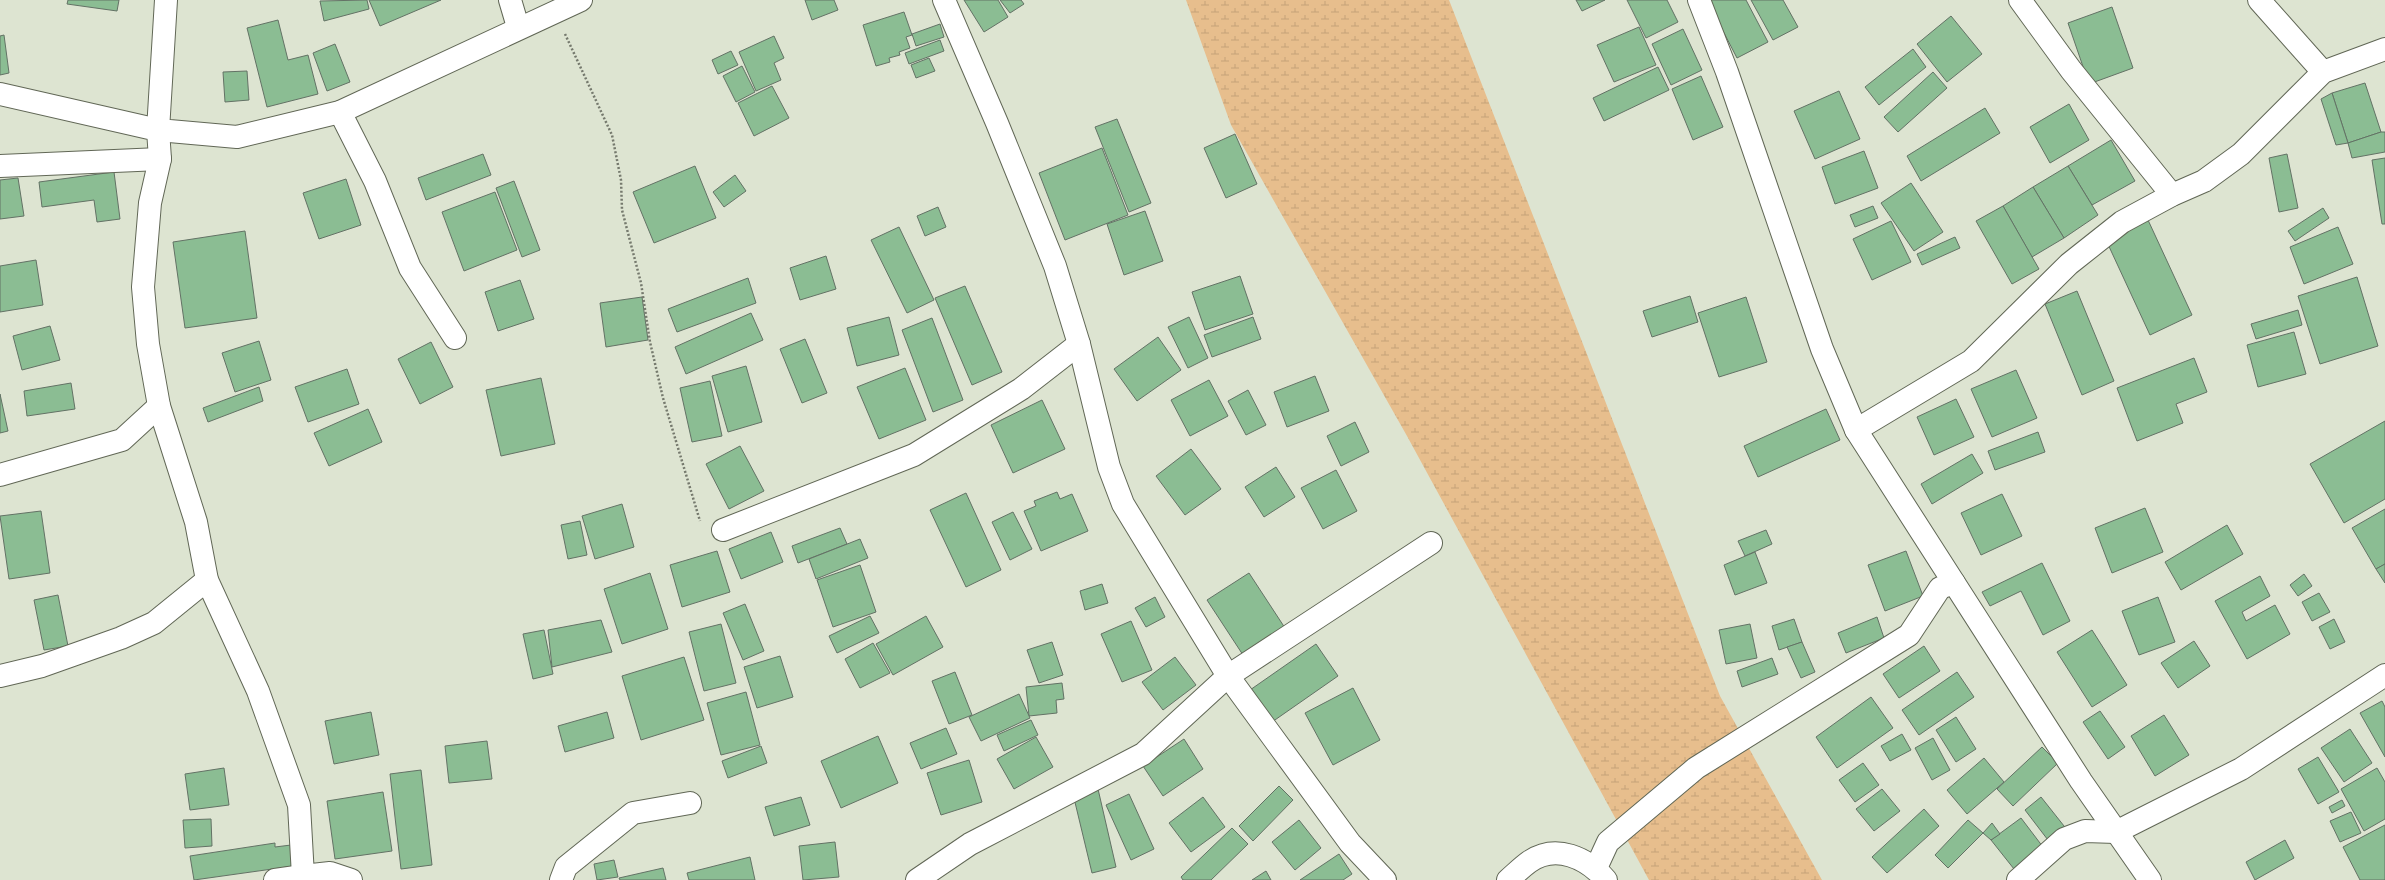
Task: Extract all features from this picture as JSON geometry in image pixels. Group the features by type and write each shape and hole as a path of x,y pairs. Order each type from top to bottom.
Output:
{"street":[{"path":"166,0 158,130 160,159 150,203 143,287 148,344 159,406 196,522 207,580 258,692 299,805 303,876"},
{"path":"510,0 518,28"},
{"path":"0,94 158,130 237,137 340,112 518,28 582,0"},
{"path":"944,0 997,123 1055,266 1079,344 1109,467 1124,504 1228,676 1350,843 1385,880"},
{"path":"1699,0 1727,72 1822,349 1856,430 2116,832 2150,880"},
{"path":"2020,0 2071,70 2172,195"},
{"path":"2259,0 2323,72"},
{"path":"1856,430 1971,361 2069,264 2122,222 2172,195 2204,181 2241,154 2323,72 2385,49"},
{"path":"340,112 375,181 410,268 455,338"},
{"path":"0,166 160,159"},
{"path":"723,530 914,455 1021,388 1079,344"},
{"path":"0,475 122,440 159,406"},
{"path":"916,880 970,844 1144,754 1228,676 1431,543"},
{"path":"0,676 42,666 121,638 154,623 207,580"},
{"path":"1508,880 1530,861 1552,853 1570,854 1601,874 1608,842 1696,768 1909,635 1940,588 1954,583"},
{"path":"2018,880 2064,839 2085,831 2116,832 2241,769 2385,675"},
{"path":"562,880 566,867 633,813 690,803"},
{"path":"275,880 330,873 351,880"}],"path":[{"path":"555,11 612,135 621,180 622,210 641,283 650,342 663,398 698,520 709,529 723,530"}],"green space":[{"path":"1186,0 1449,0 1720,696 1822,880 1649,880 1407,436 1231,125"}],"building":[{"path":"68,0 119,0 117,11 67,4"},
{"path":"367,0 369,9 324,21 320,1"},
{"path":"369,0 441,0 380,26"},
{"path":"805,0 834,0 838,10 812,20"},
{"path":"964,0 998,0 1008,17 984,32"},
{"path":"1000,0 1021,0 1024,4 1010,13"},
{"path":"1576,0 1605,0 1582,11"},
{"path":"1627,0 1667,0 1678,22 1646,38"},
{"path":"1707,0 1746,0 1768,42 1737,58"},
{"path":"1751,0 1783,0 1798,27 1773,40"},
{"path":"2112,7 2133,68 2089,84 2068,23"},
{"path":"904,12 912,35 906,37 910,48 899,52 900,55 889,58 890,62 876,66 863,25"},
{"path":"1951,16 1982,54 1947,82 1917,44"},
{"path":"278,20 288,60 308,55 318,94 267,107 247,28"},
{"path":"940,24 944,37 916,46 912,34"},
{"path":"1639,27 1656,65 1614,82 1597,45"},
{"path":"1683,29 1702,70 1671,85 1652,44"},
{"path":"4,35 9,73 0,75 0,36"},
{"path":"774,36 784,58 774,63 781,80 756,91 739,52"},
{"path":"940,40 944,51 909,64 905,53"},
{"path":"335,44 350,82 327,91 313,53"},
{"path":"1913,49 1926,67 1879,105 1865,87"},
{"path":"731,51 738,65 718,74 712,60"},
{"path":"929,58 935,71 916,78 911,65"},
{"path":"742,66 755,92 736,102 723,76"},
{"path":"1658,67 1669,90 1604,121 1593,98"},
{"path":"247,71 249,100 225,102 223,72"},
{"path":"1933,72 1947,88 1898,132 1884,117"},
{"path":"1701,76 1723,127 1693,140 1672,89"},
{"path":"2365,83 2381,132 2348,143 2332,93"},
{"path":"772,86 789,118 754,136 738,103"},
{"path":"1839,91 1860,139 1815,159 1794,111"},
{"path":"2332,93 2348,143 2336,145 2321,99"},
{"path":"2069,104 2089,140 2050,163 2030,127"},
{"path":"1985,108 2000,133 1921,181 1907,156"},
{"path":"1117,119 1151,203 1129,212 1095,127"},
{"path":"2385,132 2385,152 2352,158 2348,143"},
{"path":"1235,134 1257,184 1226,198 1204,148"},
{"path":"2111,140 2135,181 2092,205 2068,166"},
{"path":"1102,148 1128,215 1065,240 1039,173"},
{"path":"1864,151 1878,188 1835,204 1822,167"},
{"path":"483,154 491,175 426,200 418,178"},
{"path":"2287,154 2298,208 2279,212 2269,158"},
{"path":"2385,158 2385,224 2382,224 2372,160"},
{"path":"695,166 716,218 654,243 633,192"},
{"path":"2068,166 2098,215 2064,238 2033,187"},
{"path":"114,172 120,219 97,222 94,200 42,207 39,182"},
{"path":"735,175 746,191 724,207 713,192"},
{"path":"18,178 24,216 0,219 0,180"},
{"path":"346,179 361,225 319,239 303,193"},
{"path":"514,181 540,250 522,257 496,188"},
{"path":"1911,183 1943,232 1914,251 1881,203"},
{"path":"2033,187 2064,238 2032,257 2003,206"},
{"path":"495,192 517,250 464,271 442,212"},
{"path":"1873,206 1878,218 1855,227 1850,215"},
{"path":"2003,206 2039,269 2012,284 1976,221"},
{"path":"938,207 946,227 925,236 917,216"},
{"path":"2323,208 2329,218 2295,241 2288,231"},
{"path":"1145,211 1163,261 1124,275 1107,224"},
{"path":"2148,220 2192,315 2150,335 2106,240"},
{"path":"1891,221 1911,262 1872,280 1853,239"},
{"path":"899,227 934,300 907,313 871,240"},
{"path":"2338,227 2353,264 2304,284 2290,247"},
{"path":"245,231 257,318 185,328 173,242"},
{"path":"1955,237 1960,248 1922,265 1917,254"},
{"path":"826,256 836,289 800,300 790,268"},
{"path":"36,260 43,305 0,312 0,266"},
{"path":"1240,276 1253,314 1205,330 1192,292"},
{"path":"2357,277 2378,346 2320,364 2298,296"},
{"path":"748,278 756,303 677,332 668,309"},
{"path":"520,280 534,319 498,331 485,292"},
{"path":"965,286 1002,372 972,385 935,298"},
{"path":"2077,291 2114,381 2082,395 2045,304"},
{"path":"1690,296 1698,322 1652,337 1643,311"},
{"path":"642,297 648,340 606,347 600,303"},
{"path":"1746,297 1767,362 1719,377 1698,313"},
{"path":"2298,310 2302,325 2256,339 2251,324"},
{"path":"751,313 763,340 686,374 675,347"},
{"path":"889,317 899,355 857,366 847,328"},
{"path":"1189,317 1208,358 1188,368 1168,327"},
{"path":"1253,317 1261,339 1212,357 1204,335"},
{"path":"932,318 963,400 933,412 902,330"},
{"path":"50,326 60,360 22,370 13,336"},
{"path":"2294,332 2306,374 2258,387 2247,345"},
{"path":"1158,337 1181,370 1137,401 1114,369"},
{"path":"805,339 827,393 802,403 780,349"},
{"path":"259,341 271,380 235,392 222,353"},
{"path":"431,342 453,387 420,404 398,359"},
{"path":"2194,358 2207,392 2176,404 2183,423 2137,441 2117,388"},
{"path":"746,366 762,422 728,432 712,376"},
{"path":"905,368 926,420 879,439 857,387"},
{"path":"347,369 359,404 308,422 295,387"},
{"path":"2016,370 2037,418 1992,437 1971,389"},
{"path":"1315,376 1329,411 1287,427 1274,392"},
{"path":"541,378 555,444 501,456 486,390"},
{"path":"1209,380 1228,416 1190,436 1171,400"},
{"path":"710,381 722,436 692,442 680,388"},
{"path":"71,383 75,409 27,416 24,391"},
{"path":"259,387 263,401 208,422 203,408"},
{"path":"1248,390 1266,425 1246,435 1228,401"},
{"path":"0,394 8,431 0,433"},
{"path":"1956,399 1974,437 1934,455 1917,417"},
{"path":"1042,400 1065,449 1013,473 991,425"},
{"path":"368,409 382,442 329,466 314,433"},
{"path":"1826,409 1840,440 1758,477 1744,446"},
{"path":"2385,421 2385,499 2344,523 2310,464"},
{"path":"1355,422 1369,452 1341,466 1327,436"},
{"path":"2038,432 2045,452 1995,470 1988,451"},
{"path":"740,446 764,491 729,509 706,464"},
{"path":"1191,449 1221,489 1185,515 1156,476"},
{"path":"1972,454 1983,473 1932,504 1921,484"},
{"path":"1276,467 1295,497 1264,517 1245,487"},
{"path":"1336,470 1357,511 1323,529 1301,488"},
{"path":"1057,492 1060,499 1072,494 1088,531 1041,551 1024,511 1036,506 1034,501"},
{"path":"966,493 1001,570 966,587 930,510"},
{"path":"2002,494 2022,536 1981,555 1961,513"},
{"path":"622,504 634,547 595,559 582,516"},
{"path":"2145,508 2163,552 2112,573 2095,528"},
{"path":"2385,509 2385,564 2376,569 2352,528"},
{"path":"41,511 50,573 9,579 0,516"},
{"path":"1013,512 1032,549 1010,560 992,522"},
{"path":"580,521 587,555 568,559 561,525"},
{"path":"2227,525 2243,554 2181,590 2165,562"},
{"path":"840,528 847,544 798,563 792,546"},
{"path":"1766,530 1772,544 1745,556 1738,541"},
{"path":"771,532 783,562 741,579 729,549"},
{"path":"860,539 868,558 816,579 809,559"},
{"path":"717,551 730,592 682,607 670,565"},
{"path":"1906,551 1923,596 1885,611 1868,565"},
{"path":"1755,552 1767,583 1735,595 1724,565"},
{"path":"2042,563 2070,621 2043,635 2021,591 1990,606 1982,592"},
{"path":"2385,564 2385,583 2376,569"},
{"path":"860,565 876,612 833,627 817,580"},
{"path":"650,573 668,629 622,644 604,589"},
{"path":"1249,573 1285,628 1243,655 1207,600"},
{"path":"2304,574 2312,586 2298,596 2290,585"},
{"path":"2260,576 2270,596 2242,612 2246,621 2275,605 2290,634 2247,659 2215,601"},
{"path":"1102,584 1108,603 1085,610 1080,591"},
{"path":"2319,593 2330,612 2312,621 2302,602"},
{"path":"58,595 68,646 44,650 34,600"},
{"path":"1155,597 1165,617 1146,627 1135,608"},
{"path":"2158,597 2175,642 2139,655 2122,611"},
{"path":"745,604 764,651 743,660 723,613"},
{"path":"870,616 879,633 837,653 829,636"},
{"path":"926,616 943,647 893,675 876,644"},
{"path":"1877,617 1884,638 1846,653 1838,633"},
{"path":"1794,619 1802,642 1779,650 1772,626"},
{"path":"2334,619 2345,642 2330,649 2319,627"},
{"path":"601,620 612,652 552,667 548,630"},
{"path":"1131,621 1152,670 1122,682 1101,634"},
{"path":"721,624 736,683 704,691 689,632"},
{"path":"1750,624 1757,658 1726,664 1719,630"},
{"path":"544,630 553,674 533,679 523,634"},
{"path":"2092,630 2127,685 2092,707 2057,652"},
{"path":"2194,641 2210,666 2178,688 2161,663"},
{"path":"1052,642 1063,675 1039,683 1027,650"},
{"path":"1802,642 1815,672 1801,678 1787,647"},
{"path":"873,643 890,673 860,688 845,659"},
{"path":"1316,644 1338,676 1272,722 1250,690"},
{"path":"1924,646 1940,671 1899,698 1883,674"},
{"path":"780,656 793,697 757,708 744,667"},
{"path":"684,657 704,720 641,740 622,676"},
{"path":"1175,657 1196,685 1163,710 1142,682"},
{"path":"1772,658 1778,674 1742,687 1737,671"},
{"path":"955,672 972,715 949,724 932,681"},
{"path":"1957,672 1974,697 1919,735 1902,710"},
{"path":"1062,683 1064,699 1056,700 1057,713 1029,716 1026,687"},
{"path":"1353,688 1380,740 1333,765 1305,713"},
{"path":"746,692 760,745 721,755 707,703"},
{"path":"1019,694 1030,718 981,741 969,717"},
{"path":"1871,697 1893,728 1837,768 1816,737"},
{"path":"2382,701 2385,707 2385,757 2360,713"},
{"path":"2100,711 2125,747 2108,759 2083,722"},
{"path":"371,712 379,755 334,764 325,721"},
{"path":"607,712 614,738 565,752 558,726"},
{"path":"2164,715 2189,755 2155,776 2131,736"},
{"path":"1956,717 1976,749 1956,762 1936,730"},
{"path":"1031,720 1038,735 1004,751 997,735"},
{"path":"946,728 957,754 921,769 910,743"},
{"path":"2350,729 2372,763 2344,782 2321,748"},
{"path":"1902,734 1911,750 1890,761 1881,746"},
{"path":"878,736 898,783 841,808 821,761"},
{"path":"1036,737 1053,767 1014,789 997,759"},
{"path":"1933,738 1950,770 1932,780 1915,748"},
{"path":"1184,739 1203,769 1163,796 1143,766"},
{"path":"487,741 492,779 449,783 445,746"},
{"path":"761,746 767,763 728,778 722,761"},
{"path":"2042,747 2058,763 2013,806 1997,789"},
{"path":"2318,757 2339,792 2318,804 2298,769"},
{"path":"1984,758 2004,782 1967,814 1947,790"},
{"path":"969,760 982,802 941,815 927,773"},
{"path":"1863,763 1879,785 1855,802 1839,780"},
{"path":"224,768 229,805 190,810 185,774"},
{"path":"2377,768 2385,782 2385,819 2364,831 2341,789"},
{"path":"421,770 432,865 401,869 390,774"},
{"path":"1279,786 1293,800 1253,841 1239,826"},
{"path":"1098,789 1116,867 1092,873 1073,794"},
{"path":"1882,789 1900,811 1874,831 1856,809"},
{"path":"383,792 392,851 335,859 327,801"},
{"path":"1129,794 1154,849 1131,860 1106,805"},
{"path":"801,797 810,825 774,836 765,807"},
{"path":"1203,797 1225,827 1191,852 1169,823"},
{"path":"2041,797 2068,831 2051,844 2025,810"},
{"path":"2342,800 2345,806 2332,813 2329,807"},
{"path":"1924,809 1939,826 1887,873 1872,857"},
{"path":"2351,812 2361,833 2340,842 2330,821"},
{"path":"2021,818 2043,847 2014,869 1991,840"},
{"path":"211,819 212,846 185,848 183,820"},
{"path":"1299,820 1321,848 1295,870 1272,842"},
{"path":"1968,820 1983,833 1948,868 1935,855"},
{"path":"1992,823 2000,834 1991,840 1983,833"},
{"path":"2385,825 2385,880 2360,880 2343,847"},
{"path":"1232,828 1248,844 1211,880 1183,880 1181,877"},
{"path":"2285,840 2294,858 2255,880 2246,862"},
{"path":"835,842 839,877 803,880 799,846"},
{"path":"275,843 275,847 291,845 294,866 194,880 190,856"},
{"path":"1339,854 1352,874 1343,880 1300,880"},
{"path":"750,857 755,880 689,880 687,873"},
{"path":"614,860 618,877 597,880 594,864"},
{"path":"663,868 666,880 620,880 619,878"},
{"path":"1266,871 1271,880 1252,880"}]}
